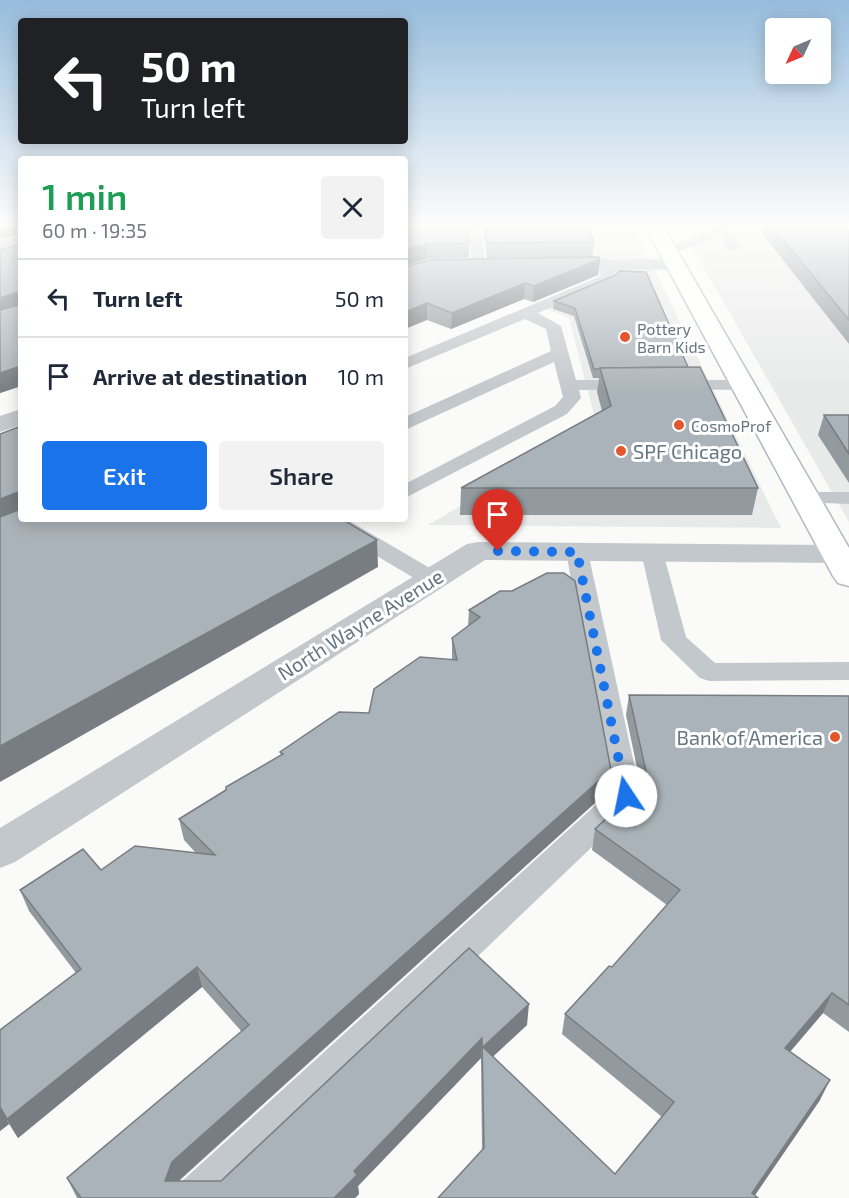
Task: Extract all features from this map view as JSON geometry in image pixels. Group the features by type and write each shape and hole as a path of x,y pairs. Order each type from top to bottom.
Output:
{"main road":[{"path":"684,282 843,565"}],"street":[{"path":"0,424 18,418"},
{"name":"North Wayne Avenue","path":"0,850 478,551 652,552 843,565"}],"lane":[{"path":"408,363 600,282"},
{"path":"408,490 561,410 572,398 553,326 525,313"},
{"path":"408,423 560,353"},
{"path":"566,378 633,370"},
{"path":"566,378 661,380 737,377"},
{"path":"805,498 849,498"},
{"path":"344,522 432,579"},
{"path":"195,1198 626,796 577,552"},
{"path":"652,552 674,640 709,672 849,671"}],"shaded area":[{"path":"600,282 660,282 781,528 428,525 597,426 569,318 546,309 601,285"},
{"path":"712,282 849,282 849,522"}],"building":[{"path":"0,282 18,282 18,292 0,298"},
{"path":"408,282 544,282 534,286 525,283 452,313 427,303 408,311"},
{"name":"Pottery Barn Kids","path":"600,282 650,282 688,367 594,369 575,308 554,301"},
{"path":"818,282 849,282 849,320"},
{"path":"18,305 18,367 0,373 0,310"},
{"path":"700,367 758,488 461,488 611,406 600,368"},
{"path":"824,415 849,415 849,454"},
{"path":"18,427 18,492 0,499 0,434"},
{"path":"18,510 18,522 347,522 377,540 0,746 0,517"},
{"path":"547,573 564,573 575,581 611,770 172,1162 165,1181 221,1181 469,948 529,1004 483,1047 615,1174 674,1102 565,1014 609,966 612,967 680,890 595,829 643,785 647,776 629,695 849,696 849,1005 832,993 785,1048 830,1080 752,1193 758,1198 438,1198 484,1148 482,1038 354,1171 357,1175 334,1198 81,1198 67,1178 249,1025 197,967 7,1119 0,1107 0,1030 81,969 20,890 83,849 101,870 135,846 215,855 179,819 226,790 226,787 283,754 280,752 339,712 369,713 374,689 420,657 457,660 452,638 480,617 469,610 500,591 512,591"}],"place":[{"name":"Pottery Barn Kids","path":"625,337"},
{"name":"CosmoProf","path":"679,425"},
{"name":"SPF Chicago","path":"621,451"},
{"name":"Bank of America","path":"835,737"}],"route":[{"path":"498,551 577,552 626,796"}]}
